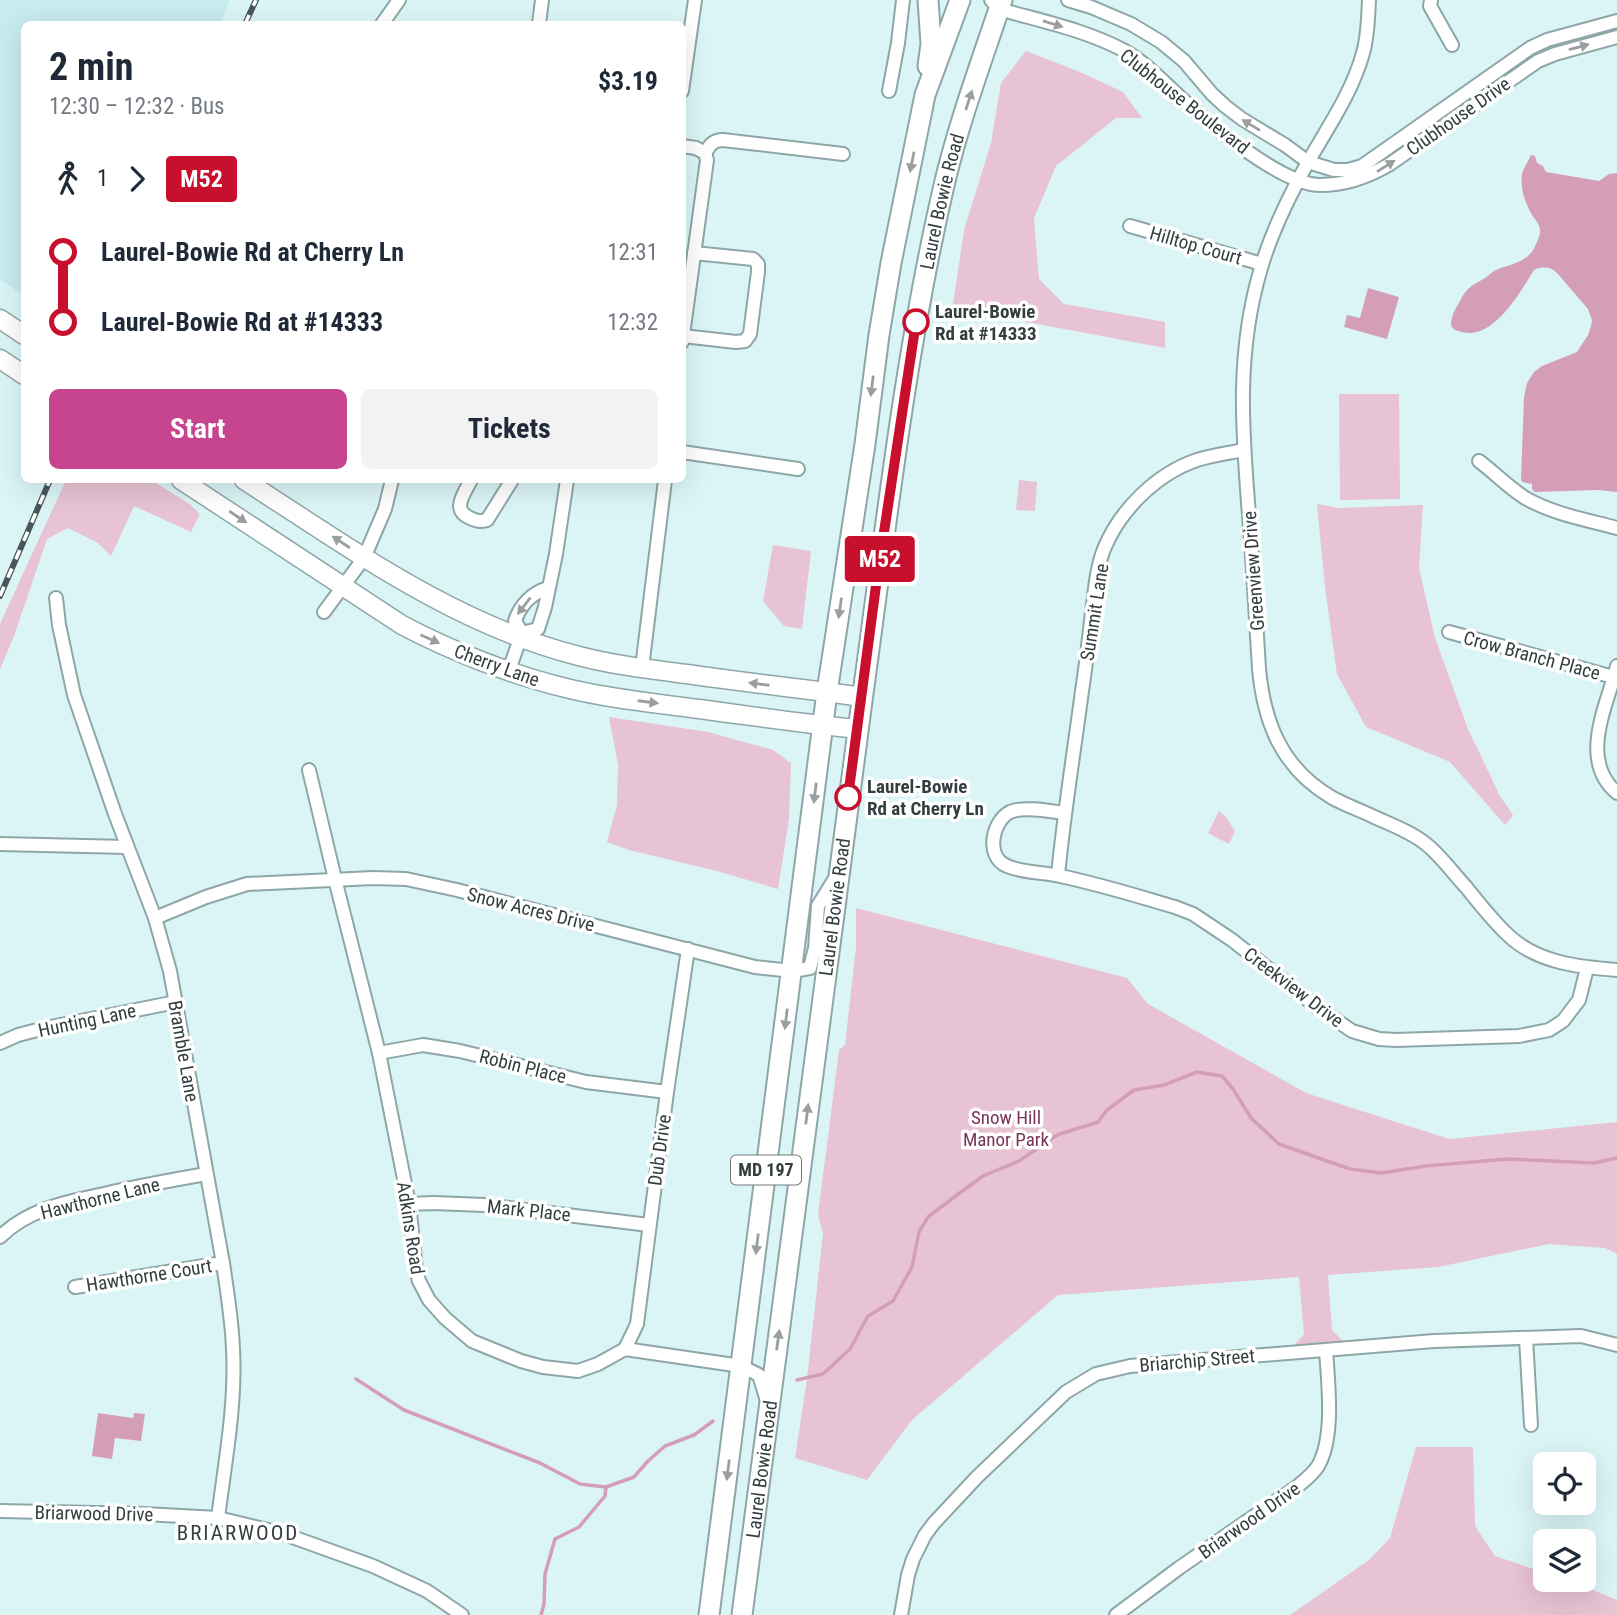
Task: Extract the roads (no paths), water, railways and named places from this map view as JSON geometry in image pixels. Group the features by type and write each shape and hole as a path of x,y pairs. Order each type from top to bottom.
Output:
{"main road":[{"path":"926,95 930,44 928,0"},
{"name":"Laurel Bowie Road","path":"709,1615 827,692 879,335 926,95 960,0"},
{"name":"Laurel Bowie Road","path":"743,1615 837,876 880,558 918,311 949,165 997,3"},
{"path":"0,319 21,333"},
{"path":"0,359 21,373"},
{"name":"Cherry Lane","path":"186,483 402,625 424,637 509,670 567,689 600,695 858,729"},
{"name":"Cherry Lane","path":"249,483 364,558 438,601 578,656 642,668 862,697"}],"street":[{"path":"384,21 399,0"},
{"path":"539,21 542,0"},
{"path":"686,63 695,0"},
{"path":"889,91 903,0"},
{"name":"Clubhouse Boulevard","path":"1068,0 1132,24 1161,42 1184,61 1225,106 1308,162"},
{"name":"Greenview Drive","path":"1369,0 1366,39 1352,85 1298,181 1262,264 1250,310 1242,376 1244,450 1261,691 1271,729 1281,747 1297,768 1320,790 1426,844 1494,921 1517,942 1545,957 1567,964 1617,970"},
{"path":"1431,0 1430,6 1452,45"},
{"name":"Clubhouse Boulevard","path":"997,3 1125,51 1151,70 1212,126 1245,150 1298,181"},
{"name":"Clubhouse Drive","path":"1308,162 1334,170 1362,166 1530,48 1547,40 1617,21"},
{"name":"Clubhouse Drive","path":"1298,181 1318,185 1351,182 1373,174 1538,61 1617,37"},
{"path":"686,313 706,166 705,153 711,144 716,140 723,140 843,154"},
{"path":"686,147 705,153"},
{"name":"Hilltop Court","path":"1130,226 1262,264"},
{"path":"686,336 745,341 750,334 758,272 758,264 753,259 694,253"},
{"name":"Summit Lane","path":"1064,813 1095,589 1103,550 1127,511 1161,479 1195,461 1244,450"},
{"path":"686,453 798,469"},
{"path":"1479,461 1525,498 1568,515 1617,528"},
{"path":"324,612 364,558 384,509 391,483"},
{"path":"469,483 459,509 463,515 479,522 487,520 491,515 510,483"},
{"path":"521,635 538,629 545,607 567,483"},
{"path":"642,668 665,483"},
{"path":"509,670 521,635 515,621 518,611 539,591 548,588"},
{"name":"Bramble Lane","path":"57,598 59,625 74,695 155,918 168,962 223,1263 233,1371 218,1518"},
{"name":"Crow Branch Place","path":"1449,632 1616,674"},
{"path":"1616,674 1597,739 1599,765 1604,778 1617,793"},
{"name":"Adkins Road","path":"309,770 379,1053 409,1204 416,1269 423,1291 445,1318 472,1340 521,1361 543,1367 578,1371 598,1364 625,1349"},
{"name":"Creekview Drive","path":"1064,813 1013,811 1000,821 995,832 994,849 1001,863 1175,906 1193,914 1232,940 1352,1031 1396,1041 1519,1036 1549,1030 1563,1021 1579,1000 1587,968"},
{"path":"1058,875 1064,813"},
{"path":"0,844 127,847"},
{"path":"792,971 810,968 815,948 818,906 837,876"},
{"name":"Snow Acres Drive","path":"155,918 247,884 393,878 415,880 762,969 792,971"},
{"name":"Dub Drive","path":"625,1349 637,1324 688,949"},
{"name":"Hunting Lane","path":"0,1043 41,1029 176,1002"},
{"name":"Robin Place","path":"379,1053 423,1045 460,1051 586,1082 667,1092"},
{"name":"Hawthorne Lane","path":"0,1237 19,1221 47,1208 124,1189 206,1174"},
{"name":"Mark Place","path":"409,1204 484,1205 649,1225"},
{"name":"Hawthorne Court","path":"75,1287 223,1263"},
{"name":"Briarchip Street","path":"901,1615 913,1559 934,1523 1051,1405 1096,1374 1130,1366 1434,1341 1581,1336 1617,1345"},
{"path":"1526,1338 1531,1425"},
{"path":"625,1349 741,1366 759,1375 770,1408"},
{"name":"Briarwood Drive","path":"1116,1615 1298,1486 1315,1470 1321,1461 1328,1424 1326,1350"},
{"name":"Briarwood Drive","path":"0,1511 218,1518 284,1534 373,1566 427,1591 462,1615"}],"waterway":[{"path":"797,1380 823,1374 850,1349 868,1316 893,1301 912,1267 919,1232 928,1217 983,1176 1019,1161 1057,1135 1098,1122 1107,1110 1134,1090 1164,1085 1197,1072 1222,1076 1251,1118 1279,1144 1350,1169 1381,1173 1507,1159 1594,1163 1617,1158"},
{"path":"356,1379 404,1410 540,1463 580,1484 606,1487"},
{"path":"541,1615 545,1574 555,1539 579,1527 605,1496 606,1487 634,1477 665,1446 694,1435 713,1421"}],"railway":[{"path":"246,21 256,0"},
{"path":"0,596 49,483"}],"place":[{"name":"Laurel-Bowie Rd at #14333","path":"916,322"},
{"name":"Laurel-Bowie Rd at Cherry Ln","path":"848,797"}],"district":[{"name":"BRIARWOOD","path":"238,1533"}],"park label":[{"name":"Snow Hill Manor Park","path":"1006,1128"}]}
